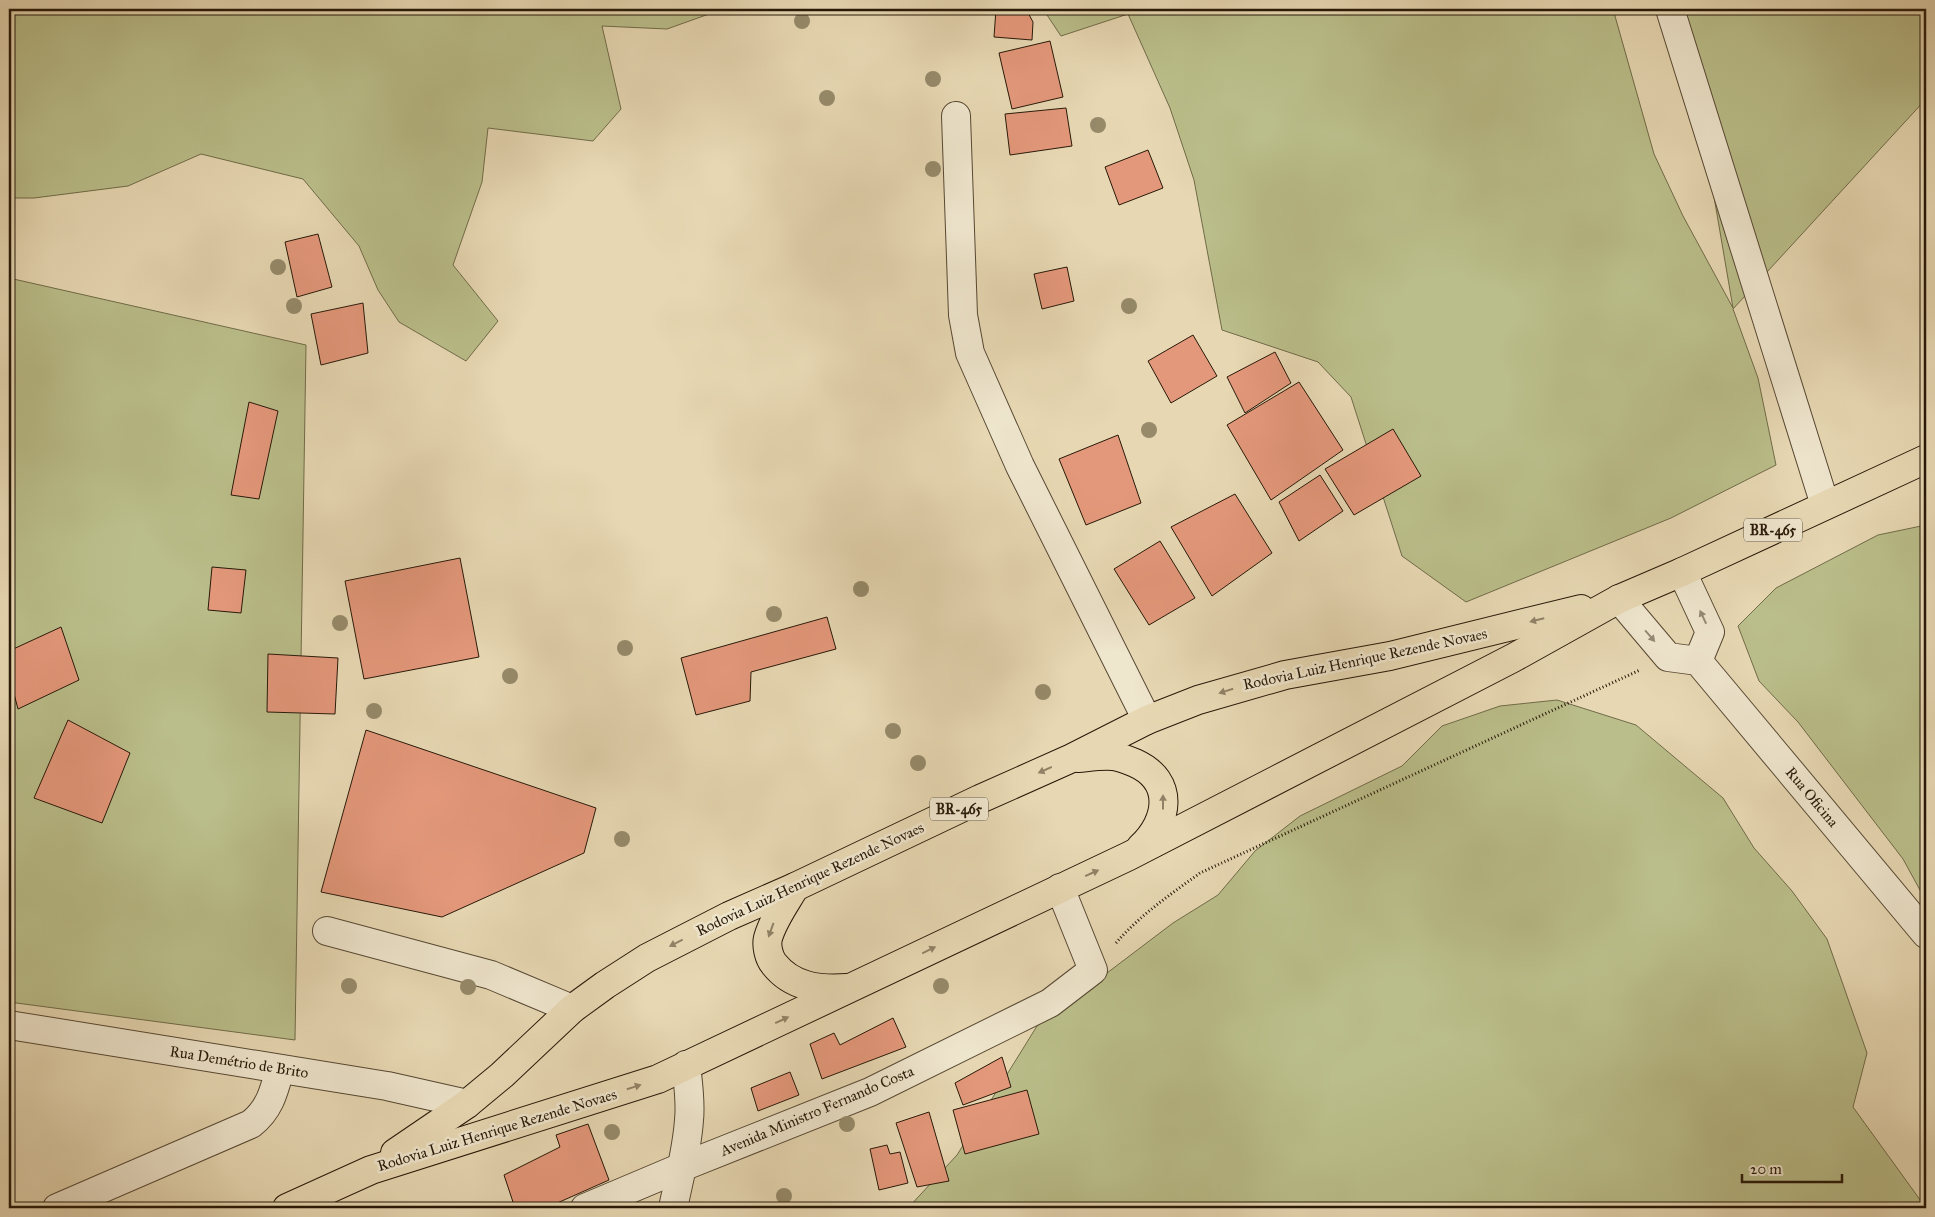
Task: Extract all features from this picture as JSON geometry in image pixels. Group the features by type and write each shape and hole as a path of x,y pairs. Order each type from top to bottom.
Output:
{"highway":[{"name":"Rodovia Luiz Henrique Rezende Novaes","path":"287,1208 370,1170 658,1079 1129,856 1513,658 1619,599 1682,572 1926,459"},
{"name":"Rodovia Luiz Henrique Rezende Novaes","path":"370,1170 468,1104 502,1075 572,1009 604,985 648,958 729,916 1072,758 1147,720 1198,700 1285,675 1390,656 1619,599"},
{"path":"1072,758 1113,756 1128,760 1149,770 1159,783 1164,802 1160,821 1142,846 1129,856"},
{"path":"795,887 776,919 768,940 770,959 781,973 793,981 807,986 832,989 853,987"}],"street":[{"path":"1670,9 1825,505"},
{"path":"956,116 963,315 970,353 1020,466 1147,720"},
{"path":"1619,599 1668,657 1698,661 1710,632 1682,572"},
{"name":"Rua Oficina","path":"1698,661 1926,934"},
{"path":"1060,888 1093,970"},
{"path":"327,931 491,975 572,1009"},
{"name":"Avenida Ministro Fernando Costa","path":"585,1208 870,1092 1050,1003 1093,970"},
{"name":"Rua Demétrio de Brito","path":"9,1025 387,1086 468,1104"},
{"path":"673,1208 682,1167 689,1118 690,1095 686,1065"},
{"path":"57,1208 251,1124 262,1115 271,1102 280,1069"}],"path":[{"path":"1093,970 1125,932 1161,900 1200,873 1668,657"}],"green space":[{"path":"9,9 723,9 667,29 602,26 621,109 593,141 488,128 482,182 453,265 498,321 466,361 399,322 378,290 359,246 303,179 201,154 128,186 34,198 9,198"},
{"path":"1043,9 1613,9 1654,154 1683,216 1733,308 1682,9 1926,9 1926,99 1733,309 1758,378 1776,465 1671,518 1466,602 1402,556 1351,397 1318,362 1222,330 1194,180 1170,108 1128,14 1061,36"},
{"path":"9,278 306,345 295,1040 9,1002"},
{"path":"1926,525 1926,901 1903,859 1798,722 1759,681 1738,626 1776,588 1878,535"},
{"path":"1557,700 1636,725 1723,798 1754,848 1792,891 1827,939 1867,1053 1853,1107 1926,1208 908,1208 957,1155 1037,1026 1173,923 1218,895 1255,851 1300,816 1402,766 1442,726 1500,706"}],"building":[{"path":"996,9 1026,9 1033,22 1032,40 994,37"},
{"path":"1050,41 1063,97 1012,109 999,53"},
{"path":"1066,108 1072,146 1010,155 1005,114"},
{"path":"1148,150 1163,188 1119,205 1105,167"},
{"path":"318,234 332,287 297,297 285,242"},
{"path":"1067,267 1074,301 1042,309 1034,274"},
{"path":"363,303 368,353 321,365 311,314"},
{"path":"1193,335 1217,376 1171,403 1148,361"},
{"path":"1275,352 1291,383 1245,413 1227,377"},
{"path":"1299,382 1343,450 1271,500 1227,425"},
{"path":"249,402 278,411 259,499 231,495"},
{"path":"1393,429 1421,476 1354,515 1325,469"},
{"path":"1118,435 1141,503 1086,525 1059,459"},
{"path":"1320,475 1343,511 1299,541 1279,502"},
{"path":"1235,494 1272,553 1212,596 1171,527"},
{"path":"1160,541 1195,598 1149,625 1114,569"},
{"path":"460,558 479,657 364,679 345,581"},
{"path":"212,567 246,570 241,613 208,610"},
{"path":"827,617 836,649 751,672 750,701 696,715 681,658"},
{"path":"61,627 79,680 18,709 9,675 9,651"},
{"path":"268,654 338,658 335,714 267,712"},
{"path":"68,720 130,753 102,823 34,798"},
{"path":"366,730 596,808 584,853 442,917 321,892"},
{"path":"893,1018 906,1047 822,1079 810,1044 834,1033 840,1045"},
{"path":"1002,1057 1011,1087 963,1105 955,1083"},
{"path":"790,1072 799,1095 758,1111 751,1088"},
{"path":"1027,1090 1039,1134 965,1154 953,1110"},
{"path":"929,1112 949,1181 917,1187 896,1123"},
{"path":"588,1124 609,1180 546,1208 515,1208 504,1175 560,1147 556,1135"},
{"path":"887,1145 890,1154 900,1152 908,1183 879,1190 870,1149"}]}
